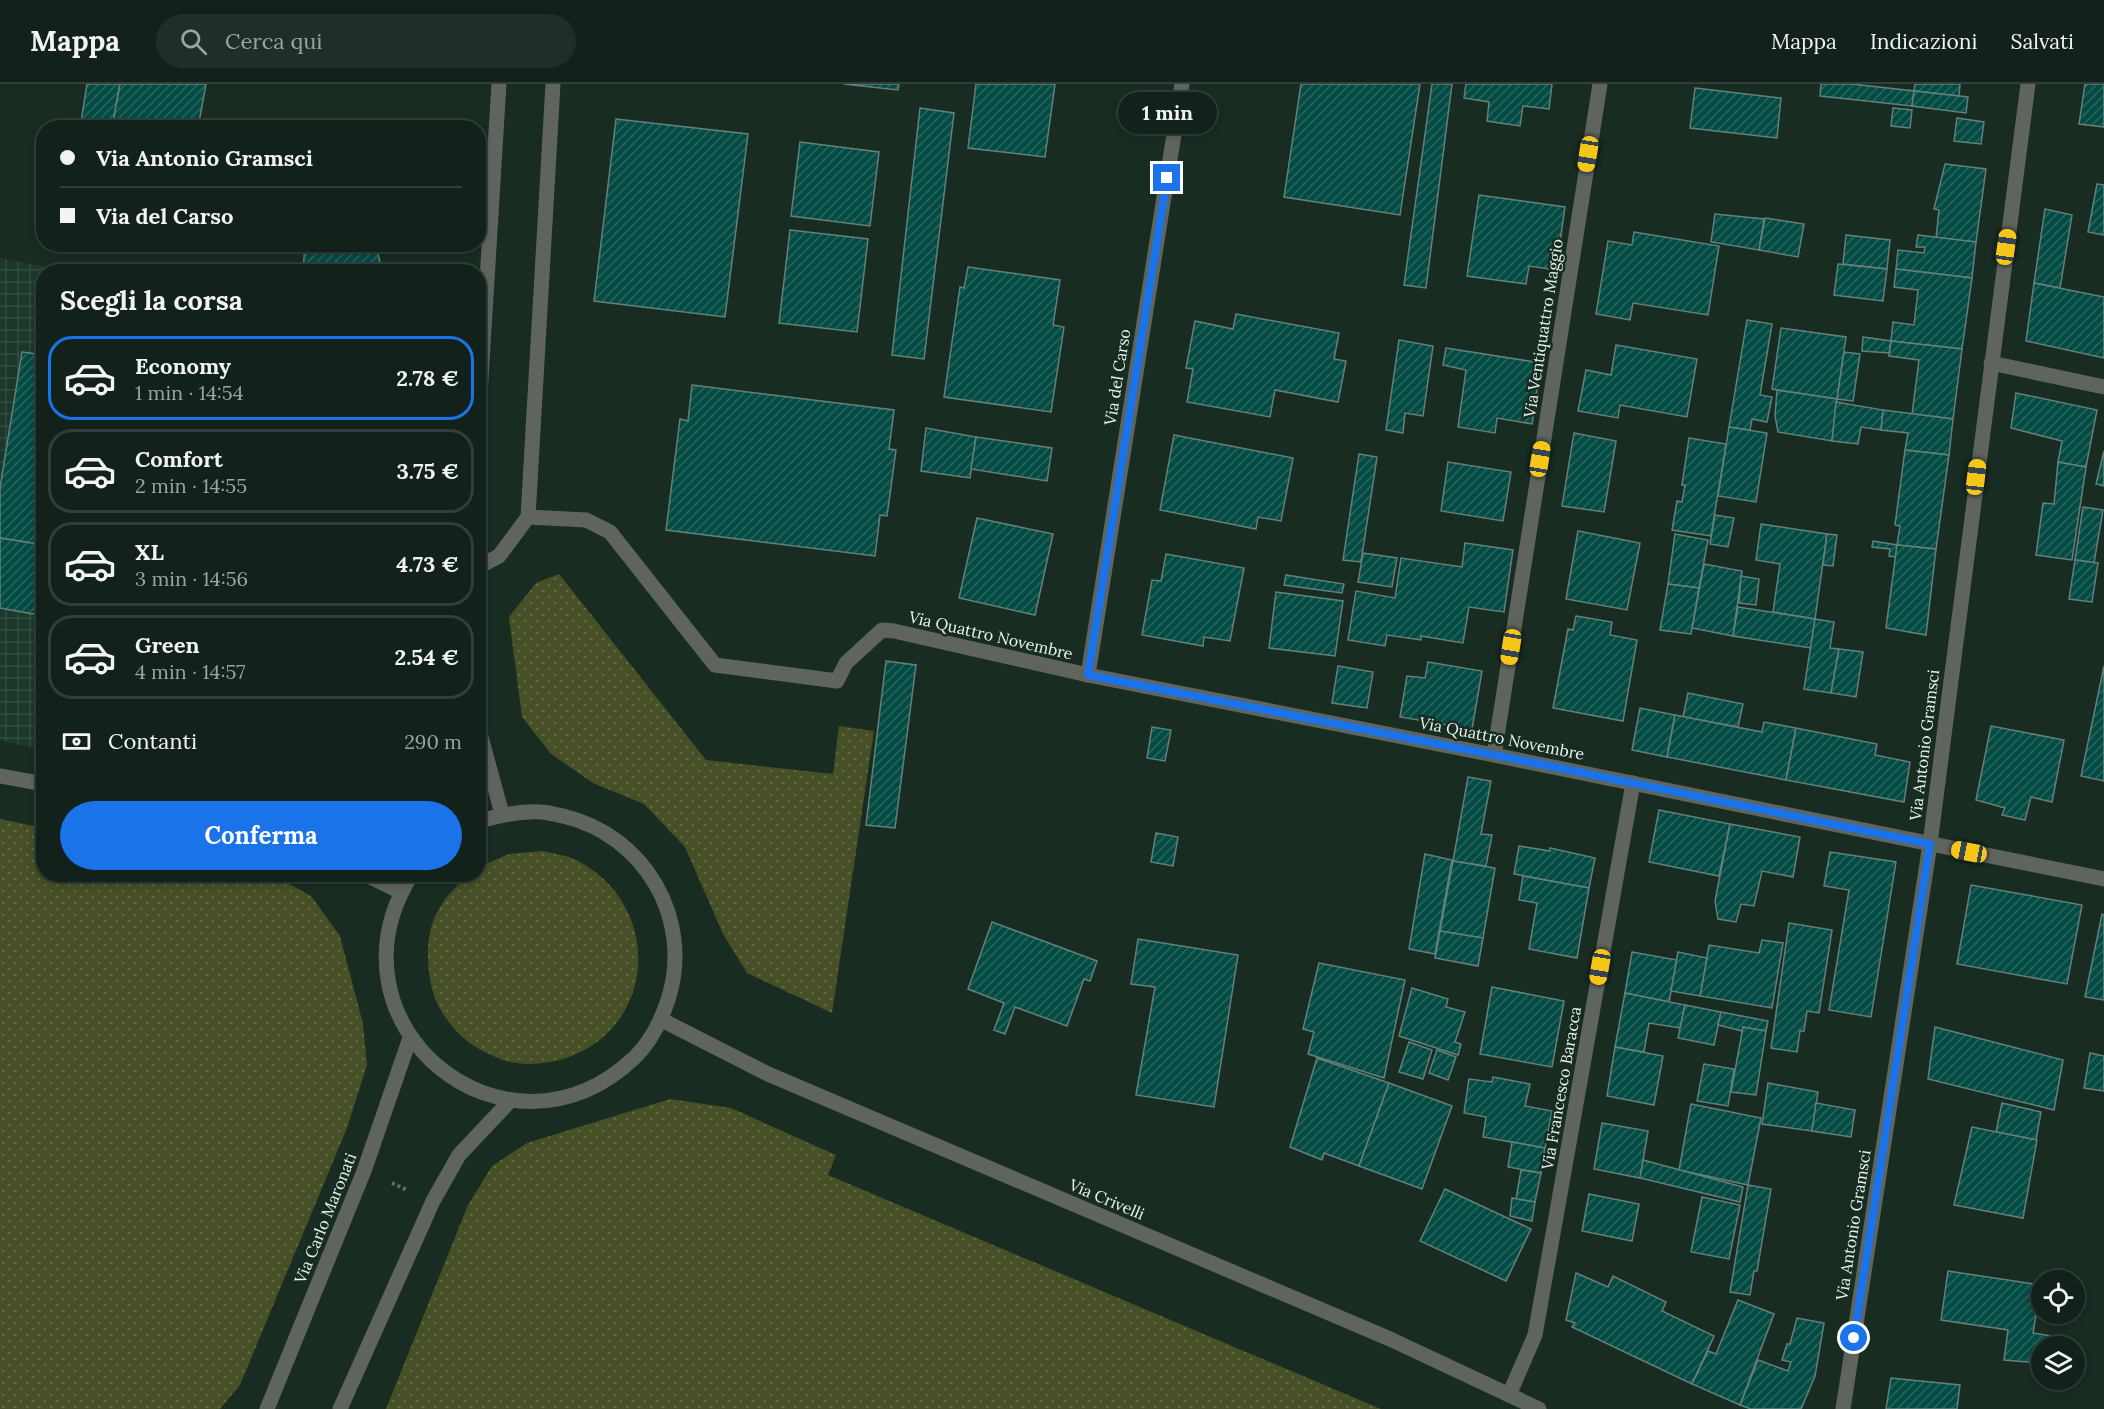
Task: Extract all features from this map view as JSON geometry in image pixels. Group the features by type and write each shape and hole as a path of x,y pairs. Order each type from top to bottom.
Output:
{"street":[{"path":"486,296 499,84"},
{"path":"486,563 499,556 528,517 554,84"},
{"name":"Via del Carso","path":"1088,675 1182,84"},
{"name":"Via Ventiquattro Maggio","path":"1494,755 1600,84"},
{"name":"Via Antonio Gramsci","path":"1843,1409 1930,844 2028,84"},
{"path":"1991,363 2104,387"},
{"name":"Via Quattro Novembre","path":"528,517 586,520 610,532 715,665 837,681 846,663 882,630 1088,675 2104,879"},
{"path":"486,755 502,814"},
{"path":"0,776 36,783"},
{"name":"Via Francesco Baracca","path":"1509,1395 1535,1335 1633,783"},
{"path":"407,882 401,892 389,928 386,966 393,1004 410,1038 437,1068 471,1090 510,1101 556,1100 599,1085 635,1058 662,1020 674,982 675,941 665,902 646,868 616,839 581,820 542,812 502,814 486,819"},
{"path":"380,882 401,892"},
{"name":"Via Crivelli","path":"662,1020 768,1074 1390,1339 1539,1409"},
{"name":"Via Carlo Maronati","path":"267,1409 364,1171 410,1038"},
{"path":"340,1409 433,1200 459,1155 510,1101"}],"path":[{"path":"364,1171 433,1200"}],"shaded area":[{"path":"0,258 36,265 36,749 0,740"}],"green space":[{"path":"559,574 706,760 833,774 839,726 874,731 832,1013 747,973 723,934 685,847 644,804 593,783 551,754 522,717 509,617 536,583"},
{"path":"0,819 36,827 36,882 286,882 311,896 340,936 363,1024 367,1065 347,1128 240,1385 220,1409 0,1409"},
{"path":"543,851 578,861 606,882 626,908 636,937 638,967 631,997 616,1024 592,1045 560,1060 519,1064 501,1059 475,1047 449,1022 432,990 428,948 433,921 439,909 461,882 486,882 486,864 509,854"},
{"path":"670,1099 731,1108 836,1155 828,1175 1381,1409 386,1409 468,1205 492,1166 527,1143"}],"building":[{"path":"87,84 120,84 113,120 81,120"},
{"path":"120,84 206,84 199,120 113,120"},
{"path":"844,84 899,84 898,90"},
{"path":"976,84 1055,84 1045,157 968,148"},
{"path":"1301,84 1420,84 1400,215 1284,197"},
{"path":"1432,84 1452,84 1426,288 1404,285"},
{"path":"1466,84 1552,84 1549,109 1523,106 1520,126 1487,121 1489,102 1464,98"},
{"path":"1821,84 1852,84 1914,91 1912,106 1820,96"},
{"path":"1915,84 1960,84 1959,96 1914,91"},
{"path":"2085,84 2104,84 2104,127 2079,124"},
{"path":"1695,88 1781,98 1777,138 1690,128"},
{"path":"1914,91 1968,97 1966,113 1912,106"},
{"path":"920,108 954,113 924,359 892,355"},
{"path":"1893,108 1912,110 1910,128 1891,126"},
{"path":"1957,118 1984,122 1981,144 1954,141"},
{"path":"616,119 748,134 725,317 594,301"},
{"path":"800,142 879,152 870,226 791,216"},
{"path":"1945,164 1986,169 1976,242 1936,238 1939,210 1934,209"},
{"path":"2097,184 2104,185 2104,235 2088,232"},
{"path":"1479,195 1565,207 1556,270 1529,266 1526,284 1467,276"},
{"path":"2045,209 2072,215 2060,288 2034,283"},
{"path":"1715,214 1764,219 1759,250 1711,242"},
{"path":"1765,218 1804,224 1798,257 1759,250"},
{"path":"790,230 868,239 857,332 779,323"},
{"path":"1634,232 1719,246 1708,315 1633,303 1630,320 1596,314 1608,241 1632,245"},
{"path":"1846,235 1890,240 1887,269 1843,264"},
{"path":"1918,235 1976,242 1972,278 1896,269 1898,250 1924,253 1925,247 1916,247"},
{"path":"304,252 378,252 380,264 304,264"},
{"path":"1838,264 1887,269 1883,301 1834,295"},
{"path":"968,267 1060,280 1053,325 1064,327 1051,412 944,397 960,287 964,288"},
{"path":"1896,269 1972,278 1962,349 1891,341 1893,322 1914,325 1918,290 1894,287"},
{"path":"2034,283 2104,297 2104,358 2026,341"},
{"path":"1236,314 1339,333 1334,359 1346,361 1338,402 1275,390 1270,417 1187,402 1193,369 1186,368 1195,321 1233,329"},
{"path":"1747,320 1772,324 1760,395 1772,397 1767,422 1752,419 1750,430 1729,427"},
{"path":"1781,328 1846,337 1837,399 1772,389"},
{"path":"1863,337 1891,341 1889,353 1862,351"},
{"path":"1399,340 1433,346 1423,416 1405,413 1403,433 1386,430"},
{"path":"1891,341 1962,349 1953,419 1912,414 1919,360 1889,356"},
{"path":"1616,345 1697,359 1687,417 1620,405 1618,418 1578,411 1586,370 1611,375"},
{"path":"1446,348 1541,363 1532,424 1497,418 1495,433 1458,427 1466,370 1443,365"},
{"path":"22,352 36,354 36,544 0,538 0,488"},
{"path":"1844,352 1860,354 1853,401 1837,399"},
{"path":"692,385 894,410 889,449 896,450 887,516 880,515 875,556 666,530 680,419 688,421"},
{"path":"1777,390 1837,399 1832,441 1778,432 1775,416"},
{"path":"2016,393 2097,410 2086,467 2058,462 2062,441 2011,428"},
{"path":"1836,402 1883,410 1881,430 1861,427 1858,444 1832,441"},
{"path":"1883,410 1953,419 1949,455 1905,450 1908,433 1881,430"},
{"path":"1729,427 1767,433 1756,502 1718,496"},
{"path":"926,428 976,437 970,478 921,471"},
{"path":"1574,433 1616,441 1604,512 1562,506"},
{"path":"1174,435 1293,458 1281,521 1258,517 1256,529 1160,510"},
{"path":"976,437 1052,448 1047,481 971,469"},
{"path":"1689,438 1726,444 1711,536 1672,530 1677,501 1682,502 1685,485 1682,485"},
{"path":"1905,450 1949,455 1936,549 1897,545 1900,526 1895,525"},
{"path":"2104,451 2104,486 2096,484"},
{"path":"1359,454 1377,457 1361,562 1343,560"},
{"path":"1448,462 1511,472 1503,521 1441,511"},
{"path":"2058,462 2086,467 2072,560 2036,555 2043,503 2054,504"},
{"path":"2083,507 2103,510 2094,563 2075,560"},
{"path":"1715,515 1734,518 1728,547 1710,544"},
{"path":"977,518 1053,534 1035,615 959,598"},
{"path":"1761,524 1827,534 1815,619 1773,612 1780,564 1756,560"},
{"path":"1578,531 1640,543 1627,610 1566,599"},
{"path":"1675,534 1708,540 1699,588 1668,584"},
{"path":"1827,534 1837,535 1833,566 1823,565"},
{"path":"0,538 36,544 36,615 0,608"},
{"path":"1873,541 1897,545 1896,557 1889,556 1890,549 1872,547"},
{"path":"1465,543 1513,550 1504,612 1469,607 1463,643 1421,636 1421,640 1387,635 1385,646 1348,640 1356,591 1395,598 1401,558 1462,567"},
{"path":"1897,545 1936,549 1926,635 1886,628"},
{"path":"1363,553 1397,558 1392,587 1358,582"},
{"path":"1166,554 1244,568 1230,641 1204,637 1203,646 1142,635 1152,580 1161,581"},
{"path":"2075,560 2098,563 2092,602 2069,599"},
{"path":"1704,564 1742,571 1733,636 1692,628"},
{"path":"1286,575 1344,584 1342,593 1284,585"},
{"path":"1741,576 1759,579 1756,605 1739,603"},
{"path":"1668,584 1699,588 1691,634 1660,630"},
{"path":"1276,592 1343,601 1335,656 1269,648"},
{"path":"1738,607 1815,619 1811,648 1733,636"},
{"path":"1576,616 1612,622 1610,635 1637,640 1623,721 1553,708 1568,629 1573,630"},
{"path":"1815,619 1834,622 1830,648 1839,649 1831,693 1804,689"},
{"path":"1839,649 1863,652 1856,697 1831,693"},
{"path":"886,661 916,665 895,828 866,825"},
{"path":"1428,662 1482,671 1472,729 1400,717 1407,676 1425,678"},
{"path":"1338,666 1373,672 1367,708 1332,703"},
{"path":"2104,666 2104,781 2081,776"},
{"path":"1688,693 1743,704 1738,727 1683,717"},
{"path":"1640,708 1675,715 1667,757 1632,750"},
{"path":"1675,715 1762,732 1764,722 1796,728 1786,780 1667,757"},
{"path":"1991,726 2064,740 2052,802 2031,797 2025,820 2002,815 2005,808 1976,800"},
{"path":"1152,727 1171,730 1165,761 1147,758"},
{"path":"1796,728 1877,744 1875,755 1910,762 1904,802 1786,780"},
{"path":"1468,777 1491,781 1481,834 1492,835 1486,866 1453,861"},
{"path":"1659,810 1730,824 1719,876 1649,862"},
{"path":"1730,824 1800,837 1793,877 1762,871 1754,906 1741,904 1736,922 1718,919 1715,901"},
{"path":"1156,833 1178,837 1173,866 1151,862"},
{"path":"1519,846 1550,851 1550,848 1595,858 1589,888 1514,874"},
{"path":"1830,852 1896,862 1871,1017 1829,1010 1849,890 1824,886"},
{"path":"1425,854 1452,860 1435,954 1409,949"},
{"path":"1453,861 1495,868 1483,938 1440,931"},
{"path":"1523,876 1589,888 1577,958 1529,949 1537,903 1519,900"},
{"path":"1971,885 2082,905 2067,984 1957,964"},
{"path":"2102,914 2104,915 2104,1000 2085,997"},
{"path":"992,922 1097,961 1090,981 1084,979 1067,1026 1015,1007 1005,1034 994,1030 1004,1003 968,989"},
{"path":"1789,923 1832,930 1819,1013 1807,1011 1804,1031 1800,1031 1797,1052 1771,1048"},
{"path":"1440,931 1483,938 1478,966 1435,958"},
{"path":"1138,939 1238,955 1214,1107 1136,1095 1155,987 1131,984"},
{"path":"1762,940 1783,943 1772,1008 1700,996 1709,945 1759,953"},
{"path":"1632,952 1677,960 1669,1002 1625,993"},
{"path":"1678,952 1707,958 1700,996 1671,991"},
{"path":"1319,963 1405,980 1384,1078 1308,1054 1314,1032 1303,1029"},
{"path":"1492,987 1564,1001 1552,1067 1480,1054"},
{"path":"1412,988 1448,999 1446,1007 1465,1012 1455,1042 1461,1044 1458,1055 1399,1036"},
{"path":"1625,993 1685,1005 1680,1028 1649,1023 1644,1052 1615,1047"},
{"path":"1685,1005 1721,1012 1714,1045 1678,1038"},
{"path":"1721,1012 1768,1021 1766,1031 1743,1027 1742,1031 1718,1025"},
{"path":"1743,1027 1766,1031 1756,1095 1731,1092"},
{"path":"1935,1027 2063,1060 2054,1110 1928,1079"},
{"path":"1409,1042 1432,1050 1423,1079 1399,1072"},
{"path":"1615,1047 1663,1056 1654,1105 1607,1096"},
{"path":"1437,1050 1456,1057 1448,1080 1429,1073"},
{"path":"2090,1053 2104,1056 2104,1091 2084,1088"},
{"path":"1317,1058 1389,1083 1359,1166 1324,1153 1322,1160 1290,1147"},
{"path":"1704,1064 1734,1069 1728,1106 1697,1101"},
{"path":"1493,1077 1530,1084 1525,1106 1552,1111 1545,1148 1483,1137 1486,1117 1464,1113 1469,1079 1492,1082"},
{"path":"1389,1083 1452,1106 1422,1189 1359,1166"},
{"path":"1768,1083 1818,1092 1812,1131 1762,1124"},
{"path":"1816,1103 1855,1110 1851,1137 1812,1131"},
{"path":"2002,1103 2041,1112 2036,1140 1996,1132"},
{"path":"1691,1104 1761,1118 1748,1185 1679,1170"},
{"path":"1602,1123 1648,1131 1640,1178 1594,1169"},
{"path":"1972,1127 2037,1140 2023,1218 1954,1205"},
{"path":"1512,1142 1545,1148 1541,1173 1508,1167"},
{"path":"1643,1160 1743,1187 1740,1202 1640,1178"},
{"path":"1521,1170 1541,1173 1535,1202 1516,1199"},
{"path":"1748,1185 1771,1189 1757,1271 1754,1271 1750,1295 1730,1292"},
{"path":"1445,1189 1531,1229 1506,1281 1420,1241"},
{"path":"1589,1194 1639,1204 1632,1241 1582,1231"},
{"path":"1702,1197 1740,1205 1729,1259 1691,1252"},
{"path":"1512,1198 1535,1202 1532,1221 1510,1216"},
{"path":"1948,1271 2031,1283 2031,1324 2034,1324 2033,1333 2052,1336 2031,1336 2031,1362 2004,1360 2008,1330 1941,1320"},
{"path":"1576,1273 1608,1287 1613,1276 1666,1302 1662,1311 1714,1336 1692,1384 1572,1327 1575,1323 1566,1320"},
{"path":"1738,1300 1774,1314 1740,1405 1692,1384 1708,1351 1716,1354"},
{"path":"1797,1318 1824,1323 1815,1376 1801,1409 1751,1409 1740,1405 1758,1360 1788,1371 1791,1362 1782,1360 1787,1344 1790,1344"},
{"path":"1891,1378 1960,1385 1957,1409 1886,1409"}],"route":[{"path":"1167,178 1088,675 1930,844 1854,1338"}]}
